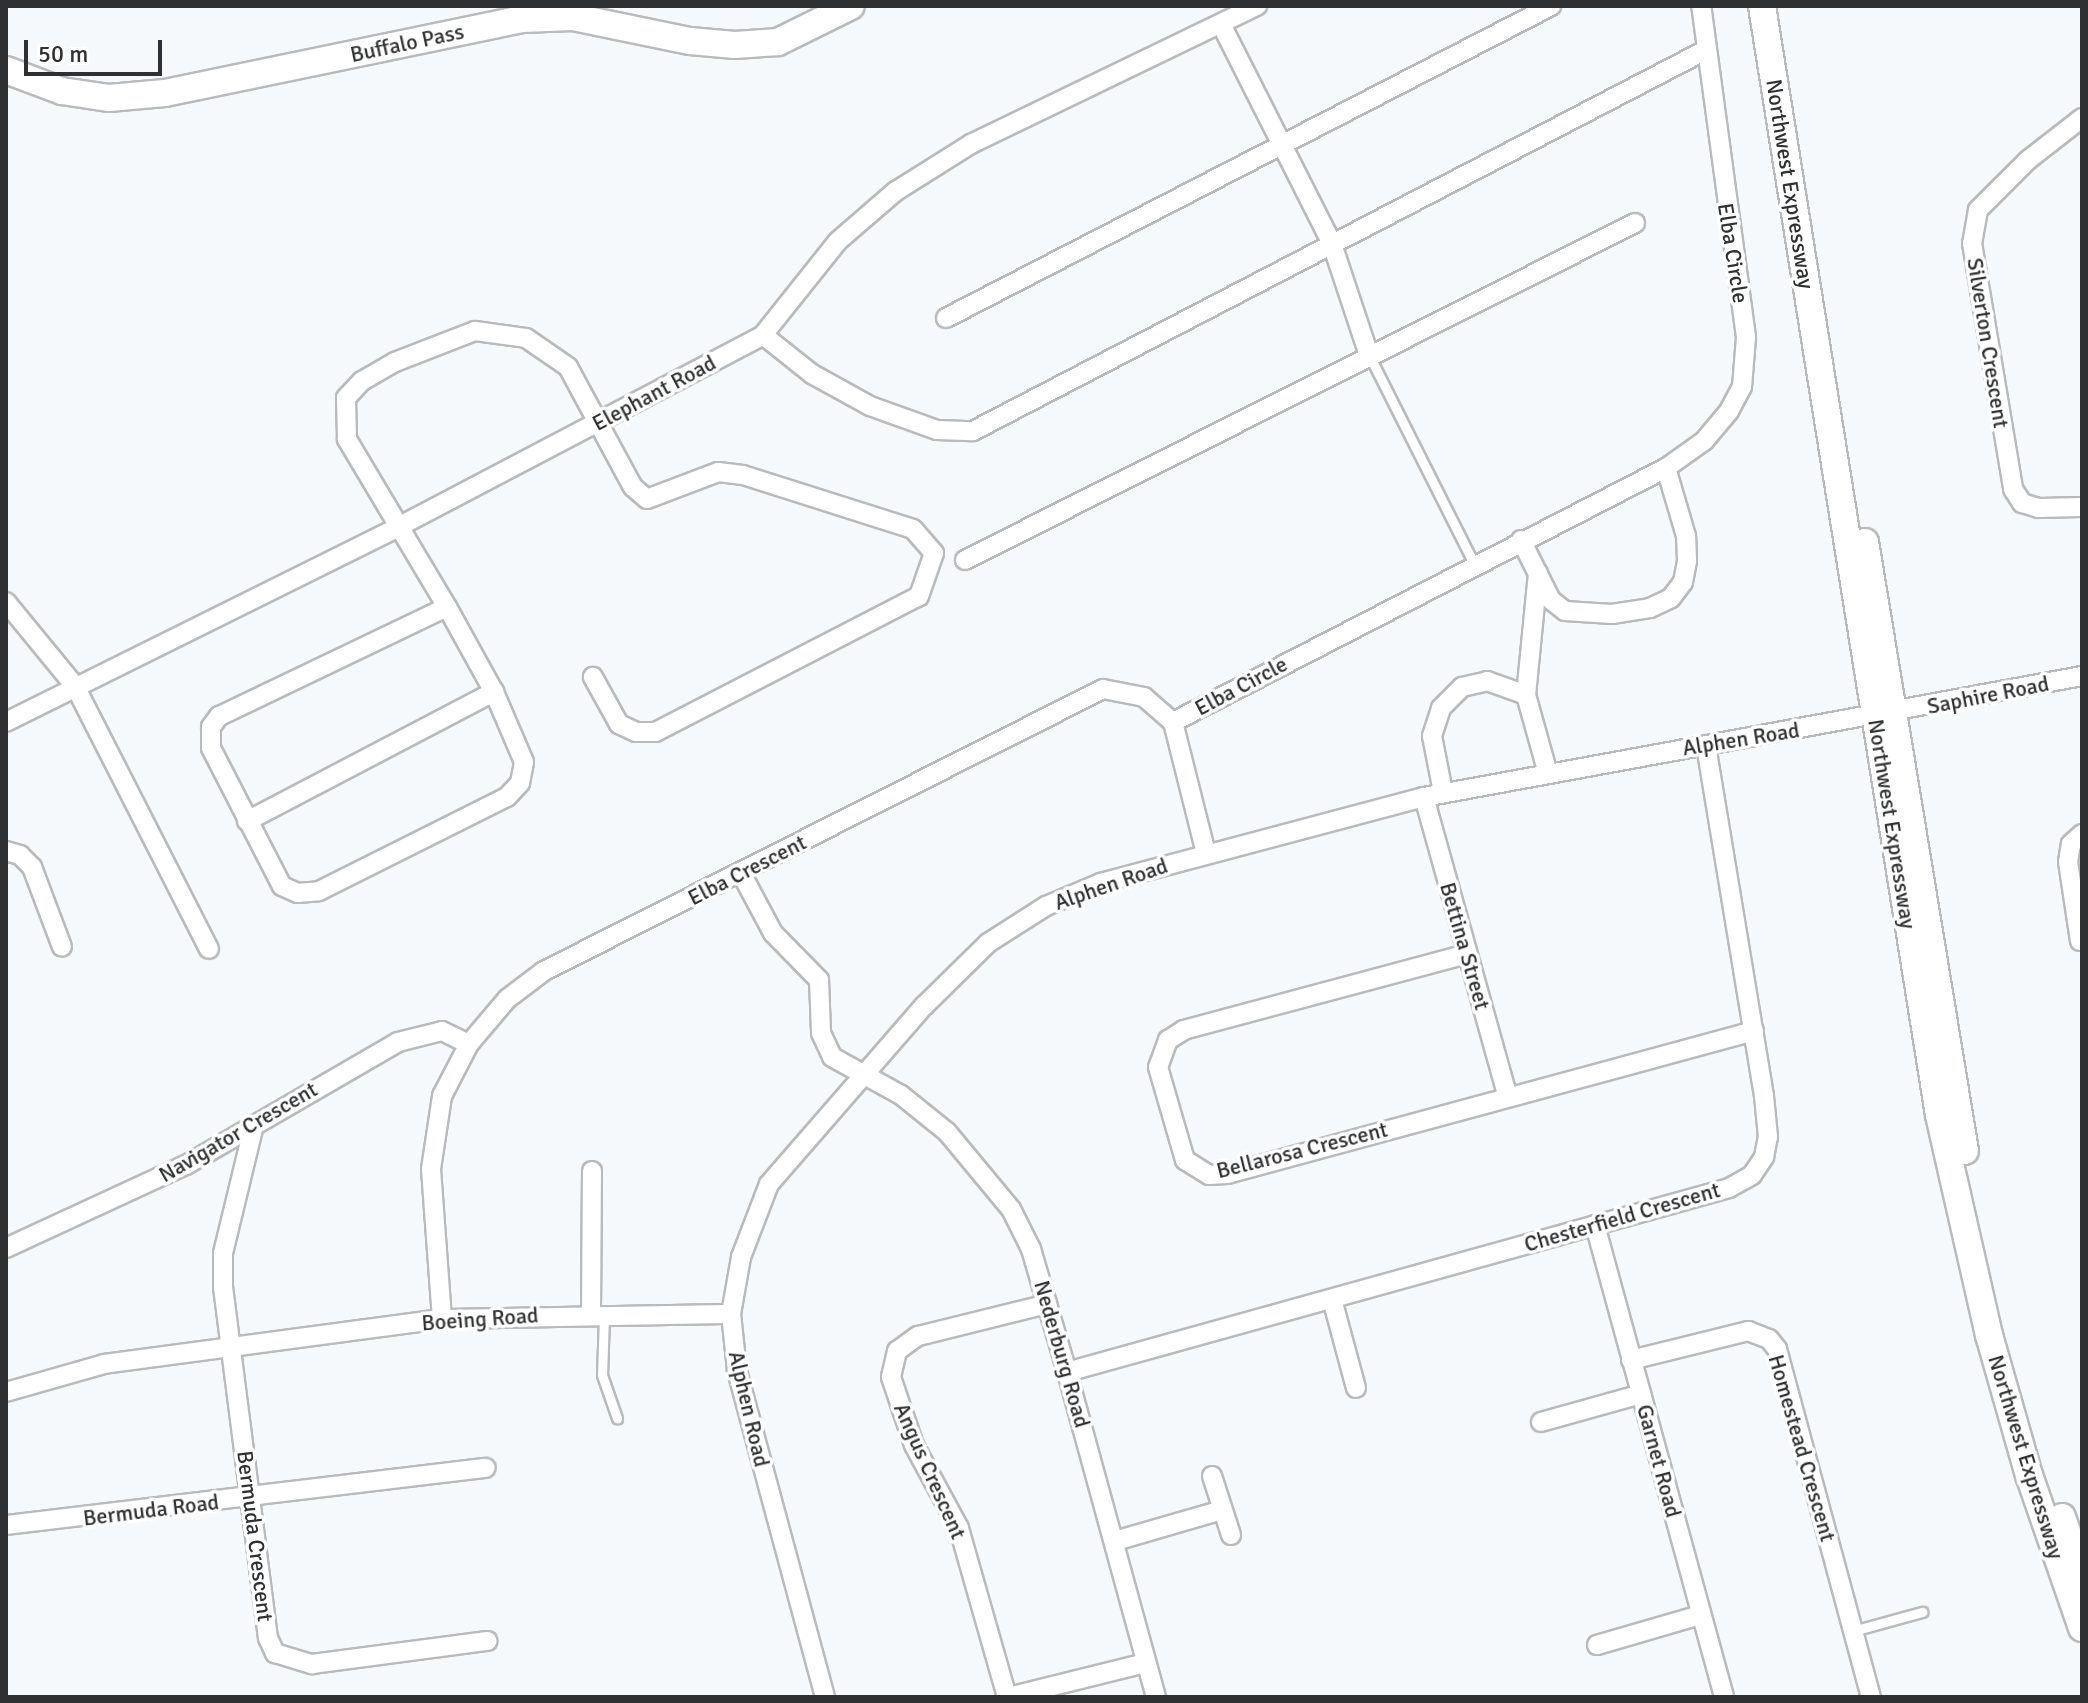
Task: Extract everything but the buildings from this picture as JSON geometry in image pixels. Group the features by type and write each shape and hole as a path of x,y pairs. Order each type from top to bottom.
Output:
{"main road":[{"name":"Buffalo Pass","path":"6,70 62,91 109,98 165,93 522,19 573,17 735,45 778,42 851,6"},
{"name":"Northwest Expressway","path":"1762,6 1884,715 1982,1245 2014,1366 2082,1575"},
{"name":"Northwest Expressway","path":"1777,6 1884,715 1939,1115 1962,1221 2029,1475 2082,1628"}],"street":[{"name":"Elephant Road","path":"6,722 396,528 763,335 838,241 896,191 971,144 1257,6"},
{"path":"946,318 1551,6"},
{"name":"Elba Circle","path":"1173,722 1474,564 1666,468 1704,441 1729,411 1747,364 1704,51 1701,6"},
{"path":"1221,24 1332,244 1369,355"},
{"path":"763,335 812,374 870,406 937,430 973,431 1704,51"},
{"name":"Silverton Crescent","path":"2082,118 2028,160 1978,210 1972,243 2013,489 2022,503 2038,508 2082,507"},
{"path":"965,560 1635,223"},
{"path":"447,607 219,716 211,727 211,748 282,886 298,893 319,891 507,797 520,783 524,762 494,692 447,607 396,528 347,439 343,420 346,398 362,381 395,362 475,331 514,334 550,349 568,367 601,421 633,487 647,499 718,472 743,475 913,529 934,553 919,596 656,732 636,732 619,724 593,677"},
{"path":"1521,540 1551,600 1565,611 1586,615 1650,608 1671,598 1683,582 1687,561 1683,525 1666,468"},
{"path":"1538,573 1526,695 1547,770"},
{"path":"6,602 75,686 209,949"},
{"name":"Saphire Road","path":"1884,715 2082,676"},
{"name":"Bettina Street","path":"1507,1095 1467,954 1434,794 1432,736 1441,708 1462,687 1487,681 1526,695"},
{"name":"Elba Crescent","path":"442,1319 431,1169 434,1133 442,1096 469,1044 507,999 544,971 1103,689 1144,697 1173,722"},
{"path":"247,821 494,692"},
{"name":"Alphen Road","path":"825,1697 747,1415 731,1314 741,1257 769,1184 866,1073 988,943 1046,906 1101,883 1434,794 1547,770 1884,715"},
{"path":"1173,722 1206,853"},
{"name":"Chesterfield Crescent","path":"1067,1372 1729,1188 1752,1175 1764,1157 1768,1137 1754,1031 1706,745"},
{"path":"2080,941 2068,862 2071,844 2082,834"},
{"path":"6,851 20,855 32,867 62,947"},
{"name":"Nederburg Road","path":"741,873 773,933 819,980 824,1046 845,1066 866,1073 935,1122 981,1167 1024,1235 1067,1372 1156,1697"},
{"name":"Bellarosa Crescent","path":"1467,954 1184,1030 1168,1040 1158,1067 1185,1160 1209,1175 1754,1031"},
{"name":"Navigator Crescent","path":"6,1248 133,1191 254,1125 367,1058 423,1032 442,1031 469,1044"},
{"name":"Bermuda Crescent","path":"254,1125 223,1253 230,1346 268,1638 275,1653 312,1664 487,1641"},
{"path":"592,1171 598,1313"},
{"name":"Garnet Road","path":"1595,1225 1724,1697"},
{"path":"1332,1299 1356,1388"},
{"name":"Angus Crescent","path":"1008,1697 959,1528 914,1445 891,1377 897,1351 918,1336 1047,1304"},
{"name":"Boeing Road","path":"6,1392 104,1364 442,1319 598,1313 731,1314"},
{"name":"Homestead Crescent","path":"1631,1360 1730,1332 1748,1331 1769,1339 1777,1349 1871,1697"},
{"path":"1541,1422 1641,1394"},
{"name":"Bermuda Road","path":"6,1525 486,1468"},
{"path":"1212,1476 1231,1535"},
{"path":"1115,1541 1222,1510"},
{"path":"1597,1645 1700,1615"},
{"path":"1008,1697 1145,1663"}],"lane":[{"path":"1369,355 1474,564"},
{"path":"598,1313 602,1375 617,1418"},
{"path":"1853,1631 1922,1612"}]}
